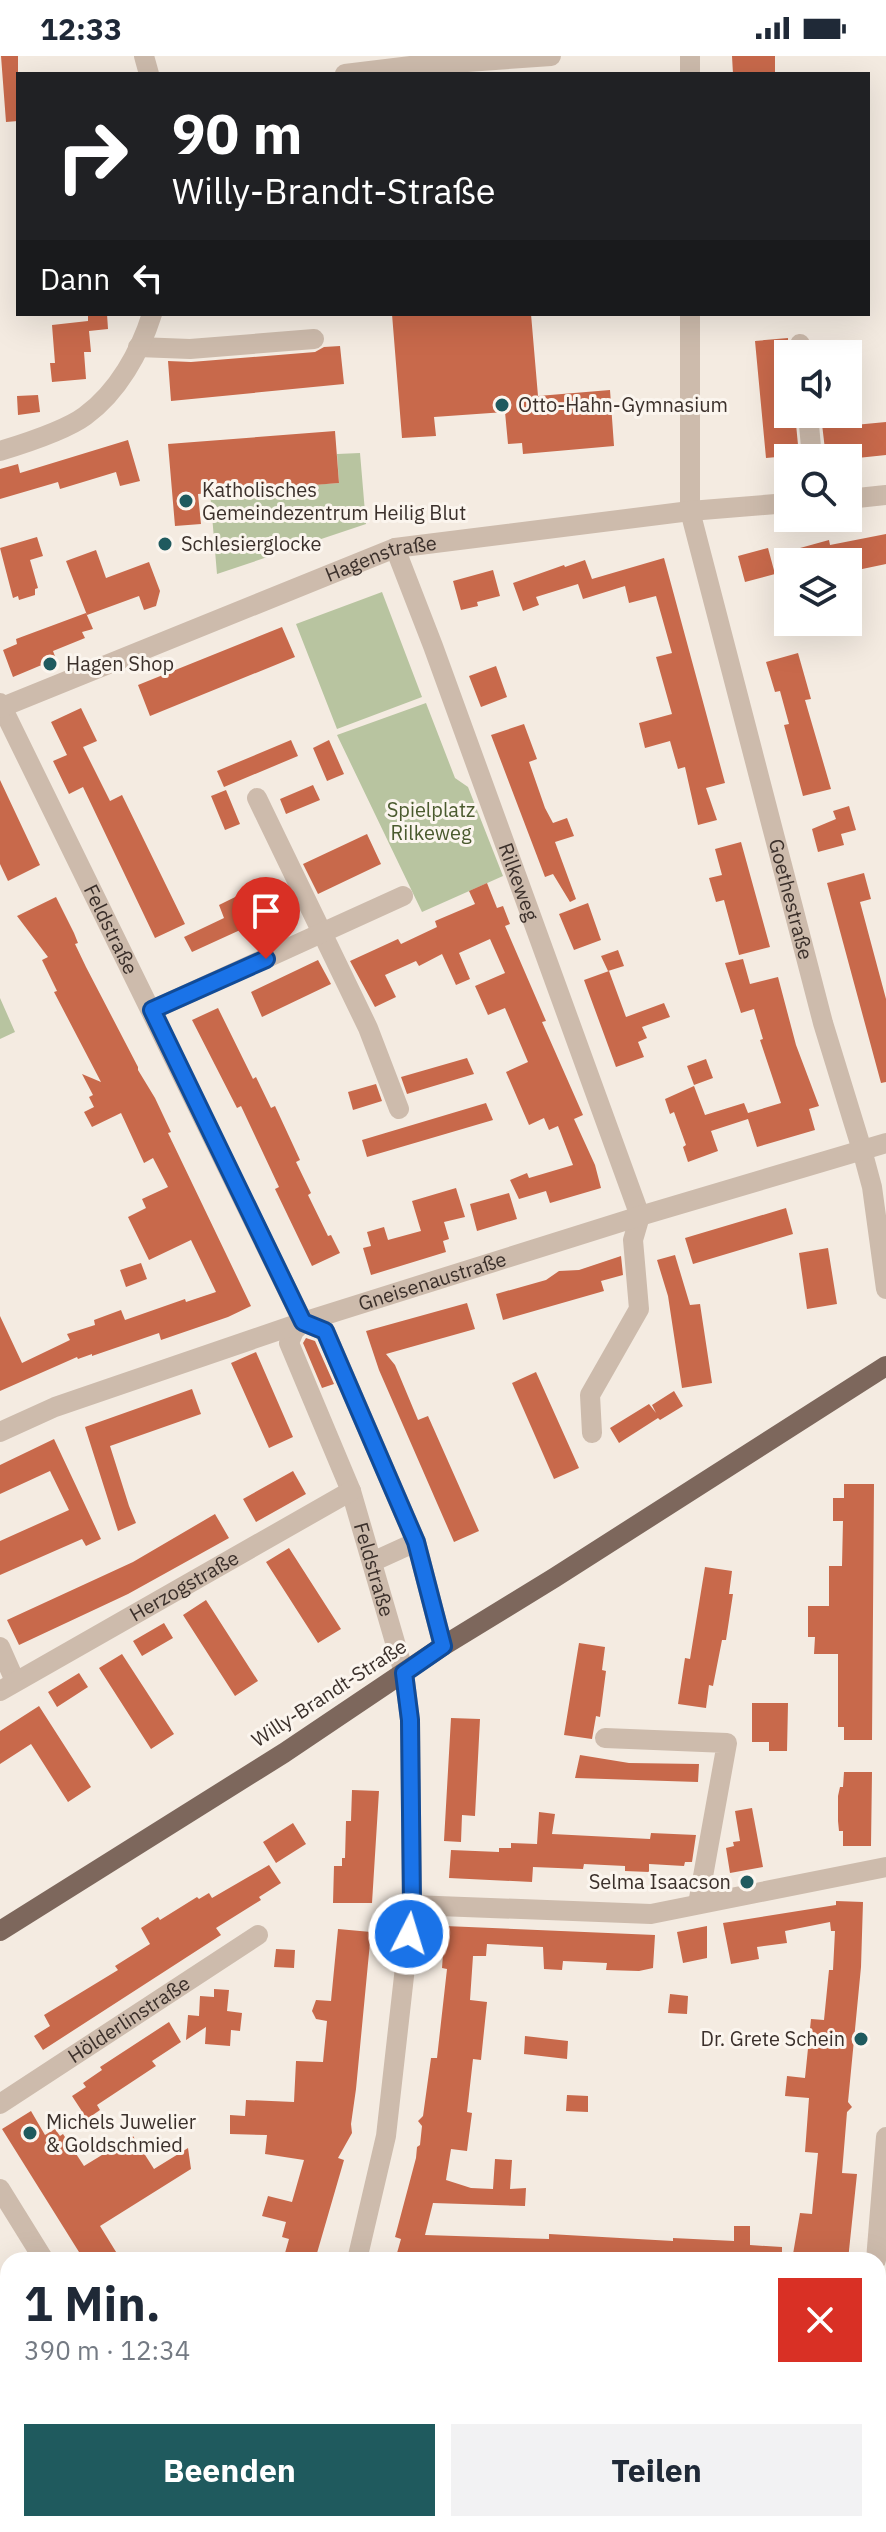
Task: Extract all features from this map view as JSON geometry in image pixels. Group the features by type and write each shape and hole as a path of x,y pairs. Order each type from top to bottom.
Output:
{"main road":[{"name":"Willy-Brandt-Straße","path":"0,1931 284,1753 443,1646 886,1366"}],"street":[{"path":"355,72 410,61 551,56"},
{"path":"0,451 27,443 85,416 120,382 151,316"},
{"name":"Goethestraße","path":"690,316 690,511 823,1023 872,1187 886,1289"},
{"path":"138,347 190,349 314,339"},
{"path":"862,498 886,495"},
{"name":"Hagenstraße","path":"1,706 395,548 690,511 774,504"},
{"name":"Rilkeweg","path":"395,548 640,1216"},
{"name":"Feldstraße","path":"1,706 303,1322 325,1331 416,1542 443,1646"},
{"path":"257,798 368,1028 399,1109"},
{"path":"152,1010 403,896"},
{"name":"Gneisenaustraße","path":"0,1432 55,1407 303,1322 640,1216 886,1143"},
{"path":"592,1433 590,1395 639,1309 633,1240 640,1216"},
{"name":"Feldstraße","path":"303,1322 294,1331 289,1343 351,1491 404,1673 410,1720 412,1905 386,2136 359,2252"},
{"name":"Herzogstraße","path":"0,1647 8,1686 351,1491"},
{"path":"372,1562 416,1542"},
{"path":"605,1738 727,1743 698,1904"},
{"path":"412,1905 651,1914 886,1867"},
{"name":"Hölderlinstraße","path":"0,2104 258,1935"},
{"path":"877,2252 886,2137"},
{"path":"0,2189 39,2252"}],"green space":[{"path":"360,453 366,524 217,574 210,492 339,483 337,454"},
{"path":"382,592 422,697 337,729 296,624"},
{"name":"Spielplatz Rilkeweg","path":"426,703 455,778 468,787 503,876 422,912 337,735"},
{"path":"0,998 15,1032 0,1039"}],"building":[{"path":"1,56 18,56 16,121 6,122"},
{"path":"732,56 775,56 775,72 733,72"},
{"path":"88,316 107,316 108,329 89,331 91,352 84,352 86,379 52,382 50,363 55,363 52,325 88,321"},
{"path":"392,316 531,316 538,396 610,390 614,446 523,454 522,443 508,444 505,412 434,417 436,436 402,438"},
{"path":"788,338 774,340 774,428 796,428 798,444 774,444 774,457 766,458 755,341"},
{"path":"340,346 344,384 171,401 168,361 191,362 315,352 324,347"},
{"path":"38,395 40,412 18,415 17,396"},
{"path":"886,422 886,455 862,458 862,444 824,444 822,428 862,428 862,424"},
{"path":"335,431 339,483 198,494 201,524 175,526 168,444"},
{"path":"128,440 140,481 120,486 116,472 60,489 58,482 0,499 0,469 18,464 20,473"},
{"path":"886,534 886,564 862,569 862,548 800,548 829,540 830,545"},
{"path":"37,537 43,556 30,560 38,588 35,595 19,600 18,596 13,598 0,548"},
{"path":"768,548 774,574 745,582 738,556"},
{"path":"96,550 106,578 149,562 160,591 156,606 144,610 139,596 87,615 66,561"},
{"path":"664,558 725,783 706,788 717,820 698,825 685,767 678,769 670,741 645,748 639,723 672,714 656,657 672,653 656,596 629,603 625,586 583,599 578,584 536,597 539,605 523,611 513,583 585,560 592,579"},
{"path":"493,570 500,596 461,610 453,581"},
{"path":"86,613 93,629 82,632 85,638 53,651 56,659 13,677 3,650 17,644 16,639"},
{"path":"282,627 295,657 150,716 138,685"},
{"path":"798,653 811,699 805,700 831,789 803,796 784,725 789,724 780,691 775,692 766,662"},
{"path":"496,666 507,697 481,707 469,676"},
{"path":"81,708 97,741 83,747 110,801 122,795 185,924 155,938 83,787 69,794 53,761 67,755 51,722"},
{"path":"524,724 537,759 529,762 545,808 553,823 567,818 574,836 555,842 576,899 570,902 553,874 545,877 491,735"},
{"path":"291,740 298,756 224,787 217,771"},
{"path":"329,740 344,774 327,781 313,748"},
{"path":"0,780 40,865 8,881 0,864"},
{"path":"313,785 320,800 286,814 280,799"},
{"path":"226,790 240,824 225,830 211,796"},
{"path":"849,806 856,830 841,834 844,845 818,852 812,829 836,819 833,811"},
{"path":"367,834 381,864 318,894 303,864"},
{"path":"741,842 770,947 739,955 724,900 716,902 709,878 722,875 715,849"},
{"path":"864,873 871,899 860,902 886,999 886,1082 881,1083 827,883"},
{"path":"274,878 288,908 192,952 184,937 224,918 219,905"},
{"path":"487,883 497,908 503,906 510,924 505,926 546,1021 542,1022 583,1115 574,1119 595,1165 601,1188 550,1203 546,1191 519,1199 510,1180 527,1173 529,1178 573,1165 558,1126 549,1130 544,1118 529,1125 506,1072 528,1062 505,1008 488,1015 475,986 505,973 490,939 459,953 470,979 456,985 442,954 419,966 416,961 385,975 396,997 375,1007 350,961 398,939 401,944 437,927 435,921 475,904 469,891"},
{"path":"56,897 74,933 78,943 75,944 155,1098 171,1132 168,1133 251,1306 161,1340 159,1333 92,1356 77,1357 0,1391 0,1316 22,1363 70,1340 67,1334 95,1325 94,1320 121,1310 125,1320 185,1299 186,1302 216,1292 191,1240 149,1260 128,1217 146,1208 142,1199 168,1187 153,1158 144,1163 121,1113 92,1127 84,1112 94,1107 89,1097 93,1095 82,1074 101,1082 54,992 57,991 42,960 48,957 17,916"},
{"path":"588,903 601,940 574,950 559,914"},
{"path":"618,950 624,966 608,971 601,956"},
{"path":"743,959 750,984 778,977 796,1045 819,1106 809,1109 815,1130 757,1147 748,1119 711,1131 718,1151 688,1162 683,1147 686,1145 674,1112 670,1114 665,1099 694,1086 705,1115 744,1103 748,1113 781,1103 760,1040 763,1039 754,1009 741,1013 725,963"},
{"path":"318,960 331,984 262,1017 251,992"},
{"path":"609,971 626,1017 664,1003 670,1017 642,1027 647,1038 638,1042 644,1057 616,1067 584,980"},
{"path":"218,1008 253,1079 256,1077 271,1108 275,1106 300,1160 296,1162 311,1193 308,1195 340,1253 312,1266 275,1189 279,1187 241,1106 237,1108 192,1020"},
{"path":"467,1058 474,1074 407,1094 401,1077"},
{"path":"706,1059 713,1078 694,1085 687,1066"},
{"path":"376,1084 382,1101 353,1110 348,1092"},
{"path":"486,1103 493,1120 367,1157 362,1140"},
{"path":"456,1188 465,1217 444,1222 449,1239 443,1241 446,1252 371,1275 363,1248 371,1246 367,1232 384,1227 388,1240 421,1231 412,1201"},
{"path":"509,1193 517,1219 477,1231 470,1204"},
{"path":"786,1208 793,1234 693,1264 685,1238"},
{"path":"828,1248 837,1304 807,1309 799,1253"},
{"path":"675,1255 690,1305 700,1304 712,1383 682,1388 668,1296 657,1260"},
{"path":"621,1256 623,1275 601,1281 604,1291 503,1320 496,1294 546,1280 559,1271 579,1270"},
{"path":"141,1263 147,1279 126,1287 120,1270"},
{"path":"467,1303 475,1329 386,1354 395,1365 418,1420 428,1416 479,1531 454,1542 379,1370 366,1331"},
{"path":"306,1338 315,1341 334,1384 322,1388 303,1343"},
{"path":"256,1352 293,1437 269,1448 231,1363"},
{"path":"536,1372 579,1468 554,1479 512,1383"},
{"path":"192,1389 201,1414 110,1446 136,1523 118,1531 85,1427"},
{"path":"674,1391 683,1406 619,1443 610,1428 649,1404 656,1413 652,1405"},
{"path":"54,1439 101,1539 86,1546 82,1539 0,1575 0,1541 69,1510 50,1471 0,1494 0,1465"},
{"path":"293,1471 306,1494 256,1522 243,1499"},
{"path":"844,1484 874,1484 872,1740 844,1740 844,1727 838,1727 838,1654 814,1654 815,1637 808,1637 808,1606 829,1606 829,1566 842,1566 843,1521 833,1521 833,1498 844,1498"},
{"path":"215,1514 229,1538 128,1594 19,1645 7,1620 133,1562"},
{"path":"289,1548 341,1629 318,1643 266,1562"},
{"path":"705,1567 732,1571 729,1594 733,1594 726,1640 722,1640 706,1708 678,1704 685,1658 690,1659"},
{"path":"206,1600 258,1681 235,1696 183,1615"},
{"path":"164,1623 173,1638 142,1656 133,1641"},
{"path":"579,1643 605,1647 602,1670 606,1671 600,1717 596,1716 592,1739 564,1735"},
{"path":"122,1654 174,1734 151,1749 99,1668"},
{"path":"79,1673 88,1687 57,1707 48,1692"},
{"path":"752,1703 788,1703 787,1751 769,1751 769,1742 752,1742"},
{"path":"39,1706 91,1787 68,1802 31,1744 0,1764 0,1731"},
{"path":"451,1718 480,1719 475,1816 462,1815 461,1842 444,1841"},
{"path":"580,1755 629,1763 699,1764 698,1782 575,1778"},
{"path":"844,1772 872,1772 871,1846 843,1846 843,1831 839,1831 838,1821 838,1796 840,1787 843,1787"},
{"path":"352,1790 379,1791 372,1903 333,1903 334,1866 342,1866 342,1858 345,1858 346,1821 351,1821"},
{"path":"752,1808 763,1867 730,1873 726,1848 740,1841 735,1811"},
{"path":"539,1812 555,1814 552,1834 650,1839 651,1833 696,1835 692,1862 685,1862 684,1866 649,1864 649,1872 625,1871 625,1866 584,1864 583,1869 533,1867 532,1882 449,1878 451,1850 499,1852 499,1848 511,1848 511,1843 537,1844"},
{"path":"293,1823 306,1844 276,1863 263,1842"},
{"path":"269,1865 281,1883 259,1897 261,1900 216,1928 221,1935 43,2050 34,2036 50,2026 44,2015 118,1970 115,1966 150,1944 141,1928 197,1897 199,1899 209,1893 212,1898"},
{"path":"836,1901 863,1902 861,1967 848,2102 852,2107 847,2112 842,2173 857,2174 849,2252 793,2252 800,2213 812,2214 818,2153 805,2152 809,2098 785,2096 787,2076 805,2078 811,2019 824,2020 829,1970 833,1970 835,1931 831,1931 830,1922 785,1931 787,1943 757,1947 759,1959 731,1964 723,1923 836,1905"},
{"path":"445,1926 655,1935 653,1968 639,1971 606,1970 607,1963 563,1961 562,1970 544,1969 543,1947 487,1944 486,1956 473,1956 470,2000 487,2002 481,2060 473,2059 467,2112 472,2113 467,2151 451,2149 446,2180 471,2188 493,2189 495,2159 512,2160 510,2189 526,2188 525,2206 433,2203 425,2235 549,2239 549,2234 734,2241 734,2226 750,2226 750,2245 782,2247 782,2252 397,2252 401,2239 395,2237 420,2145 422,2126 418,2121 423,2116 431,2058 437,2058 447,1969 442,1968"},
{"path":"707,1926 707,1958 683,1963 677,1932"},
{"path":"338,1929 371,1932 352,2133 338,2158 344,2160 317,2252 285,2252 289,2239 282,2237 286,2222 262,2216 268,2196 292,2202 304,2160 265,2154 267,2135 230,2134 230,2115 245,2116 246,2100 294,2102 296,2061 323,2062 327,2021 316,2019 312,2011 316,2000 331,2001"},
{"path":"276,1949 295,1950 294,1968 274,1967"},
{"path":"214,1989 229,1990 227,2011 242,2013 240,2031 231,2030 230,2046 205,2044 206,2027 186,2040 188,2015 199,2016 200,1996 214,1997"},
{"path":"670,1994 688,1996 687,2014 668,2013"},
{"path":"169,2022 181,2042 152,2061 156,2066 97,2105 100,2110 87,2119 72,2096 86,2087 83,2083 102,2070 100,2067"},
{"path":"525,2036 568,2041 567,2059 524,2054"},
{"path":"567,2095 588,2096 588,2112 566,2111"},
{"path":"31,2111 45,2135 55,2129 60,2136 63,2134 84,2166 133,2136 154,2169 188,2148 191,2169 100,2226 116,2252 79,2252 2,2129"}],"place":[{"name":"Otto-Hahn-Gymnasium","path":"502,405"},
{"name":"Katholisches Gemeindezentrum Heilig Blut","path":"186,501"},
{"name":"Schlesierglocke","path":"165,544"},
{"name":"Hagen Shop","path":"50,664"},
{"name":"Selma Isaacson","path":"747,1882"},
{"name":"Dr. Grete Schein","path":"861,2039"},
{"name":"Michels Juwelier & Goldschmied","path":"30,2133"}],"route":[{"path":"266,959 152,1010 303,1322 325,1331 416,1542 443,1646 404,1673 410,1720 412,1905 409,1934"}]}
